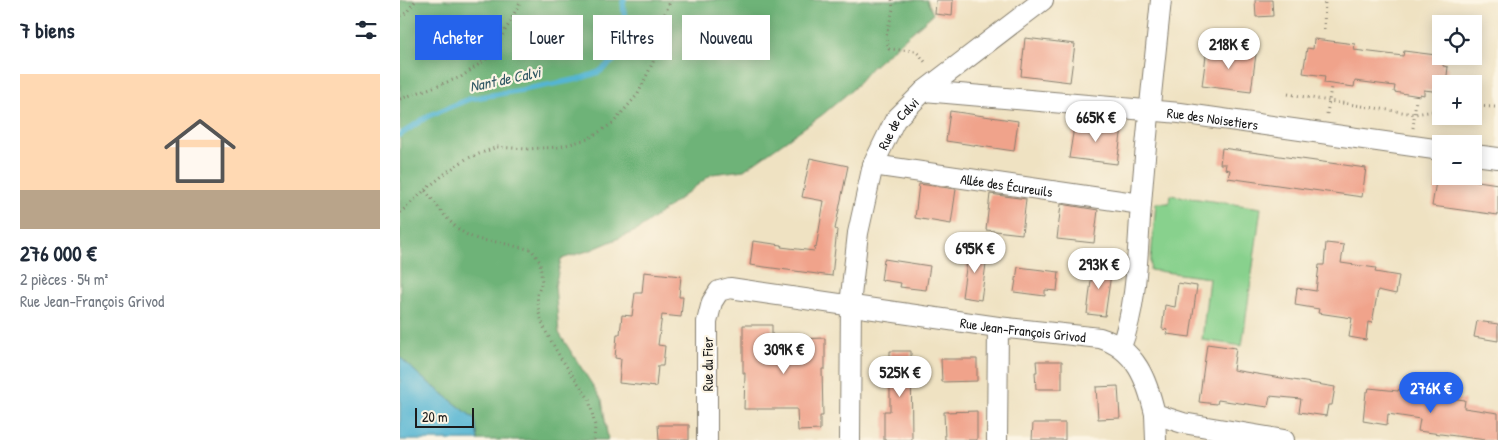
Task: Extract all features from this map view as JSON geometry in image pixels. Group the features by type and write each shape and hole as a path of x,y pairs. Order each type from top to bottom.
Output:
{"street":[{"name":"Rue de Calvi","path":"850,440 851,305 858,233 873,165 895,120 932,85 1043,0"},
{"path":"1121,347 1126,335 1133,301 1161,0"},
{"name":"Rue des Noisetiers","path":"932,85 1150,110 1432,149"},
{"path":"1482,156 1498,158"},
{"name":"Allée des Écureuils","path":"873,165 1141,204"},
{"name":"Rue Jean-François Grivod","path":"719,291 730,288 998,327 1100,338 1121,347 1138,367 1147,386 1155,414 1156,440"},
{"name":"Rue du Fier","path":"707,440 707,322 712,302 719,291"},
{"path":"997,440 998,327"},
{"path":"1155,414 1183,423 1284,440"}],"path":[{"path":"400,16 406,13 416,0"},
{"path":"400,99 461,77 488,58 521,0"},
{"path":"400,212 447,172 466,159 497,147 559,147 588,138 613,123 638,94 653,62 662,20 671,0"},
{"path":"892,0 893,9 886,37 889,49 916,52 932,85"},
{"path":"1324,29 1325,0"},
{"path":"1324,134 1331,87"},
{"path":"1288,94 1414,114 1432,111"},
{"path":"1411,146 1416,99"},
{"path":"1482,106 1495,107"},
{"path":"425,190 448,220 461,231 476,239 531,249 540,262 542,282 537,295 539,313 545,330 560,357 589,399 595,426 594,440"}],"green space":[{"path":"400,0 927,0 933,14 871,68 853,89 822,115 744,170 712,174 638,230 591,250 561,259 555,286 559,333 602,400 608,440 478,440 475,419 420,376 400,357"},
{"path":"1170,195 1261,208 1242,346 1202,340 1209,278 1150,270 1156,203 1169,203"}],"water":[{"path":"400,357 420,376 475,419 478,440 400,440"}],"building":[{"path":"936,0 953,0 952,16 935,14"},
{"path":"1255,0 1272,0 1273,16 1256,17"},
{"path":"1025,38 1075,44 1070,82 1021,76"},
{"path":"1314,39 1355,44 1354,50 1403,56 1404,51 1432,54 1432,65 1448,67 1447,75 1432,75 1432,91 1424,90 1424,95 1420,94 1420,96 1394,92 1395,86 1355,81 1354,87 1324,83 1325,76 1303,73 1307,48 1313,49"},
{"path":"1207,48 1256,54 1251,92 1202,86"},
{"path":"950,111 1018,121 1014,151 946,141"},
{"path":"1075,121 1122,127 1117,164 1069,158"},
{"path":"1222,148 1366,168 1362,197 1228,178 1230,170 1225,169 1226,164 1220,164"},
{"path":"810,158 848,166 835,229 837,230 832,276 750,265 753,241 814,251 816,248 824,201 802,197"},
{"path":"1482,182 1498,184 1498,215 1432,206 1435,185 1482,185"},
{"path":"919,184 956,189 951,224 915,218"},
{"path":"990,194 1026,199 1022,234 986,230"},
{"path":"1061,204 1098,210 1094,243 1057,239"},
{"path":"1326,243 1344,245 1341,263 1376,268 1375,272 1399,276 1396,294 1378,290 1372,323 1368,322 1366,340 1349,337 1352,318 1318,313 1319,309 1295,305 1297,288 1316,291 1319,265 1324,265"},
{"path":"969,247 988,250 981,300 962,297"},
{"path":"884,259 930,266 926,290 900,287 901,283 881,280"},
{"path":"1093,264 1112,267 1105,316 1087,314"},
{"path":"1018,267 1059,272 1057,291 1045,290 1045,296 1014,292"},
{"path":"644,272 681,276 679,297 683,297 681,317 662,315 658,345 665,346 663,366 658,366 656,387 619,383 621,359 615,358 617,334 620,334 622,315 632,316 635,293 642,293"},
{"path":"1178,283 1197,286 1190,337 1167,334 1168,330 1162,329 1165,305 1175,307"},
{"path":"1477,321 1498,324 1498,341 1474,337"},
{"path":"743,325 772,325 772,340 825,338 825,369 822,369 823,416 820,416 820,430 798,431 797,409 744,409"},
{"path":"1207,344 1236,348 1233,370 1335,387 1332,405 1328,405 1326,416 1299,412 1301,399 1270,396 1268,407 1218,400 1217,404 1199,402"},
{"path":"890,351 911,351 912,440 884,440 884,411 890,411"},
{"path":"941,359 977,359 977,381 942,382"},
{"path":"1036,361 1062,361 1062,389 1036,389"},
{"path":"1118,386 1120,418 1098,419 1096,387"},
{"path":"1369,388 1398,391 1399,389 1419,392 1419,394 1465,400 1464,408 1498,413 1498,440 1418,431 1420,419 1388,414 1387,425 1363,421 1366,392 1368,392"},
{"path":"977,411 977,440 945,440 944,412"},
{"path":"1033,423 1065,423 1065,440 1032,440"},
{"path":"658,425 689,425 689,440 659,440"}],"waterway":[{"name":"Nant de Calvi","path":"400,135 428,116 469,99 579,79 599,72 623,53 627,44 624,0"}]}
